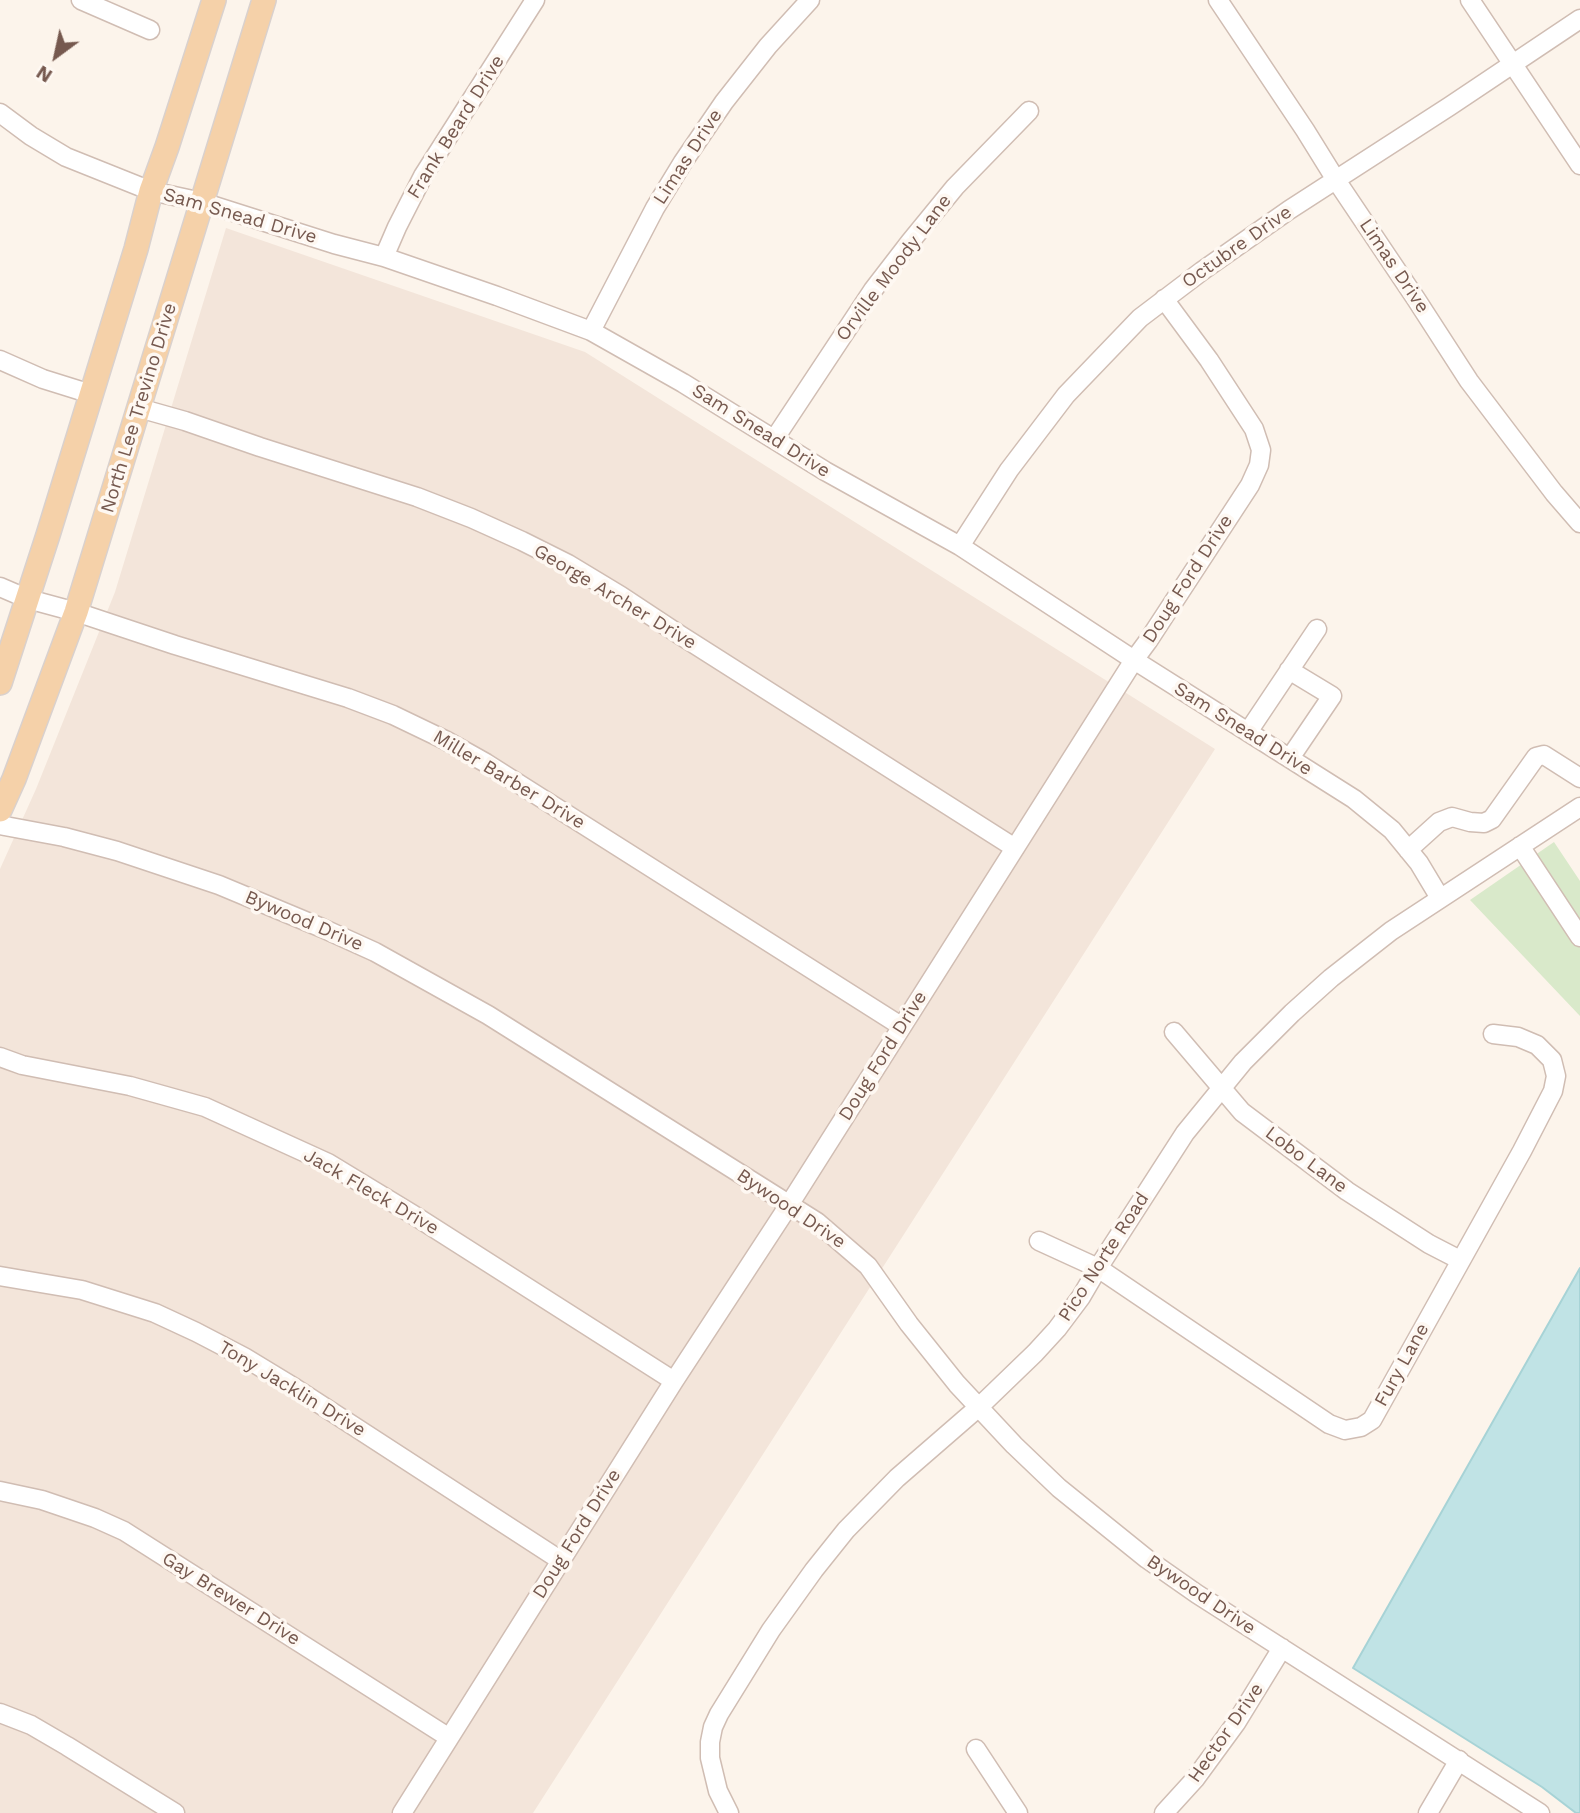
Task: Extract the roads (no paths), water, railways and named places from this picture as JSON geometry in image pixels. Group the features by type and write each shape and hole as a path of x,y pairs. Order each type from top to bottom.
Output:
{"main road":[{"path":"0,682 136,249 151,191 214,0"},
{"name":"North Lee Trevino Drive","path":"0,810 15,779 76,612 264,0"}],"street":[{"path":"81,0 150,30"},
{"name":"Frank Beard Drive","path":"384,257 423,176 535,0"},
{"name":"Limas Drive","path":"592,331 655,208 682,162 753,65 810,0"},
{"name":"Limas Drive","path":"1218,0 1469,381 1580,523"},
{"path":"1470,0 1580,165"},
{"name":"Octubre Drive","path":"961,545 1009,470 1066,395 1140,318 1213,263 1580,19"},
{"name":"Orville Moody Lane","path":"775,438 859,310 910,242 955,187 1029,111"},
{"name":"Sam Snead Drive","path":"0,113 65,157 151,191 202,202 384,257 592,331 775,438 825,471 961,545 1134,660 1354,799 1392,830 1419,863 1440,898"},
{"name":"Doug Ford Drive","path":"402,1813 560,1560 789,1205 1134,660 1250,485 1259,466 1261,450 1254,429 1240,405 1164,299"},
{"path":"0,360 43,379 91,394"},
{"name":"George Archer Drive","path":"139,408 418,497 522,541 621,596 1015,848"},
{"name":"Miller Barber Drive","path":"0,587 27,599 348,698 393,715 445,740 486,763 901,1026"},
{"path":"1248,732 1317,629"},
{"path":"1289,670 1332,696 1290,758"},
{"path":"1408,850 1439,822 1452,817 1484,823 1492,819 1536,757 1544,755 1580,778"},
{"name":"Pico Norte Road","path":"729,1813 718,1791 710,1758 713,1727 771,1630 846,1530 897,1478 979,1406 1057,1329 1081,1297 1185,1133 1243,1062 1292,1013 1391,931 1580,807"},
{"name":"Bywood Drive","path":"0,825 64,837 117,851 206,881 279,909 375,952 488,1015 789,1205 830,1232 868,1266 909,1324 957,1384 1059,1488 1147,1559 1541,1813"},
{"path":"1520,846 1580,937"},
{"name":"Lobo Lane","path":"1174,1032 1242,1112 1347,1191 1429,1244 1460,1260"},
{"name":"Fury Lane","path":"1039,1241 1098,1268 1329,1424 1346,1430 1361,1427 1372,1420 1553,1091 1556,1076 1552,1060 1537,1045 1518,1037 1493,1034"},
{"name":"Jack Fleck Drive","path":"0,1057 22,1065 130,1086 205,1107 328,1163 412,1213 674,1381"},
{"name":"Tony Jacklin Drive","path":"0,1276 82,1290 155,1313 196,1332 295,1388 560,1560"},
{"name":"Gay Brewer Drive","path":"0,1491 42,1500 124,1531 448,1737"},
{"name":"Hector Drive","path":"1164,1813 1195,1779 1236,1723 1282,1648"},
{"path":"0,1713 31,1725 68,1746 175,1813"},
{"path":"976,1749 1018,1813"},
{"path":"1427,1813 1458,1760"}],"water":[{"path":"1580,1268 1580,1813 1576,1813 1542,1787 1353,1668"}]}
